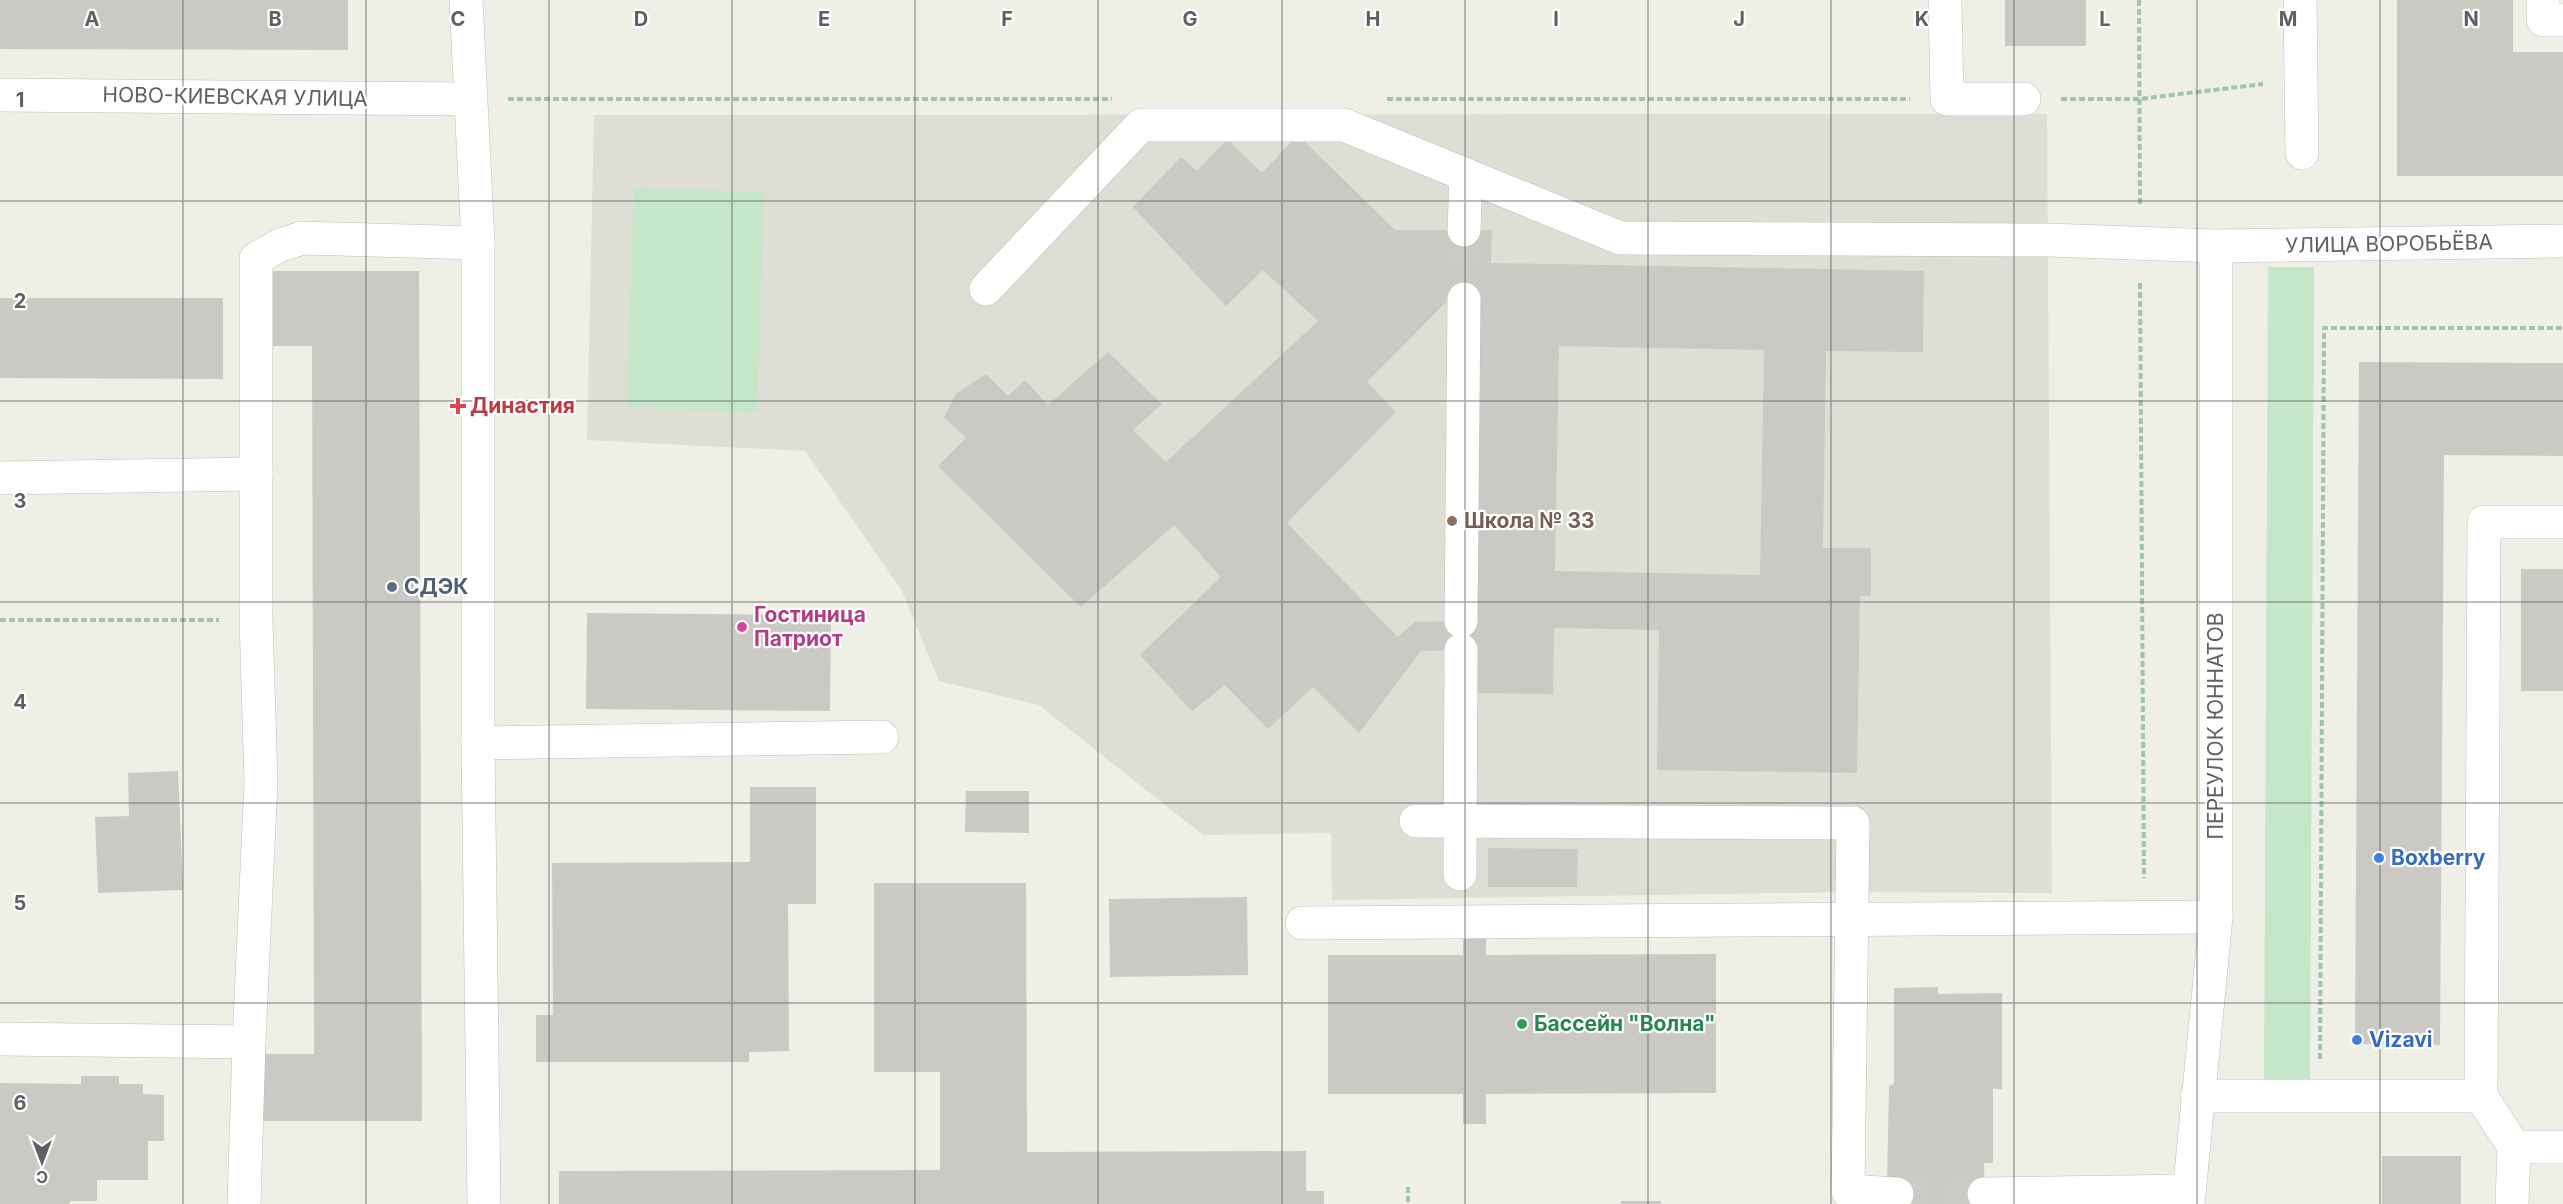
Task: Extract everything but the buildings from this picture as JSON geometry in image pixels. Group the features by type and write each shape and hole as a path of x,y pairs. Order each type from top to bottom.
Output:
{"street":[{"path":"466,0 478,243 478,743 484,1204"},
{"path":"1945,0 1947,99 2024,99"},
{"path":"2300,0 2302,153"},
{"path":"2543,0 2543,20 2563,20"},
{"name":"НОВО-КИЕВСКАЯ УЛИЦА","path":"0,95 470,99"},
{"name":"УЛИЦА ВОРОБЬЁВА","path":"986,289 1141,125 1344,125 1620,238 2048,240 2216,246 2563,241"},
{"path":"1464,231 1466,175"},
{"path":"244,1204 261,781 256,620 256,259 278,246 302,238 478,243"},
{"name":"ПЕРЕУЛОК ЮННАТОВ","path":"2188,1198 2216,917 2216,246"},
{"path":"1460,873 1464,299"},
{"path":"0,478 256,474"},
{"path":"2512,1204 2514,1147 2481,1096 2484,522 2563,522"},
{"path":"478,743 882,737"},
{"path":"1416,821 1853,824 1848,1191 1897,1194"},
{"path":"1302,923 2216,917"},
{"path":"0,1039 249,1042"},
{"path":"2197,1096 2481,1096"},
{"path":"2514,1147 2563,1147"},
{"path":"1984,1194 2188,1198"}],"path":[{"path":"2139,0 2144,918"},
{"path":"2024,99 2139,99 2301,79"},
{"path":"2320,1096 2324,328 2563,328"},
{"path":"0,620 256,620"},
{"path":"1408,1187 1408,1204"}],"shaded area":[{"name":"Школа № 33","path":"2047,114 2052,893 1852,892 1332,900 1331,833 1203,835 1039,705 939,681 902,591 805,451 587,440 594,115"}],"green space":[{"path":"634,188 764,192 757,412 627,407"},
{"path":"2268,267 2314,267 2310,1083 2264,1083"}],"tunnel":[{"path":"1464,230 1464,299"},
{"path":"1897,1194 1984,1194"}],"place":[{"name":"Династия","path":"458,406"},
{"name":"Школа № 33","path":"1452,521"},
{"name":"СДЭК","path":"392,587"},
{"name":"Гостиница Патриот","path":"742,627"},
{"name":"Boxberry","path":"2379,858"},
{"name":"Бассейн \"Волна\"","path":"1522,1024"},
{"name":"Vizavi","path":"2357,1040"}]}
